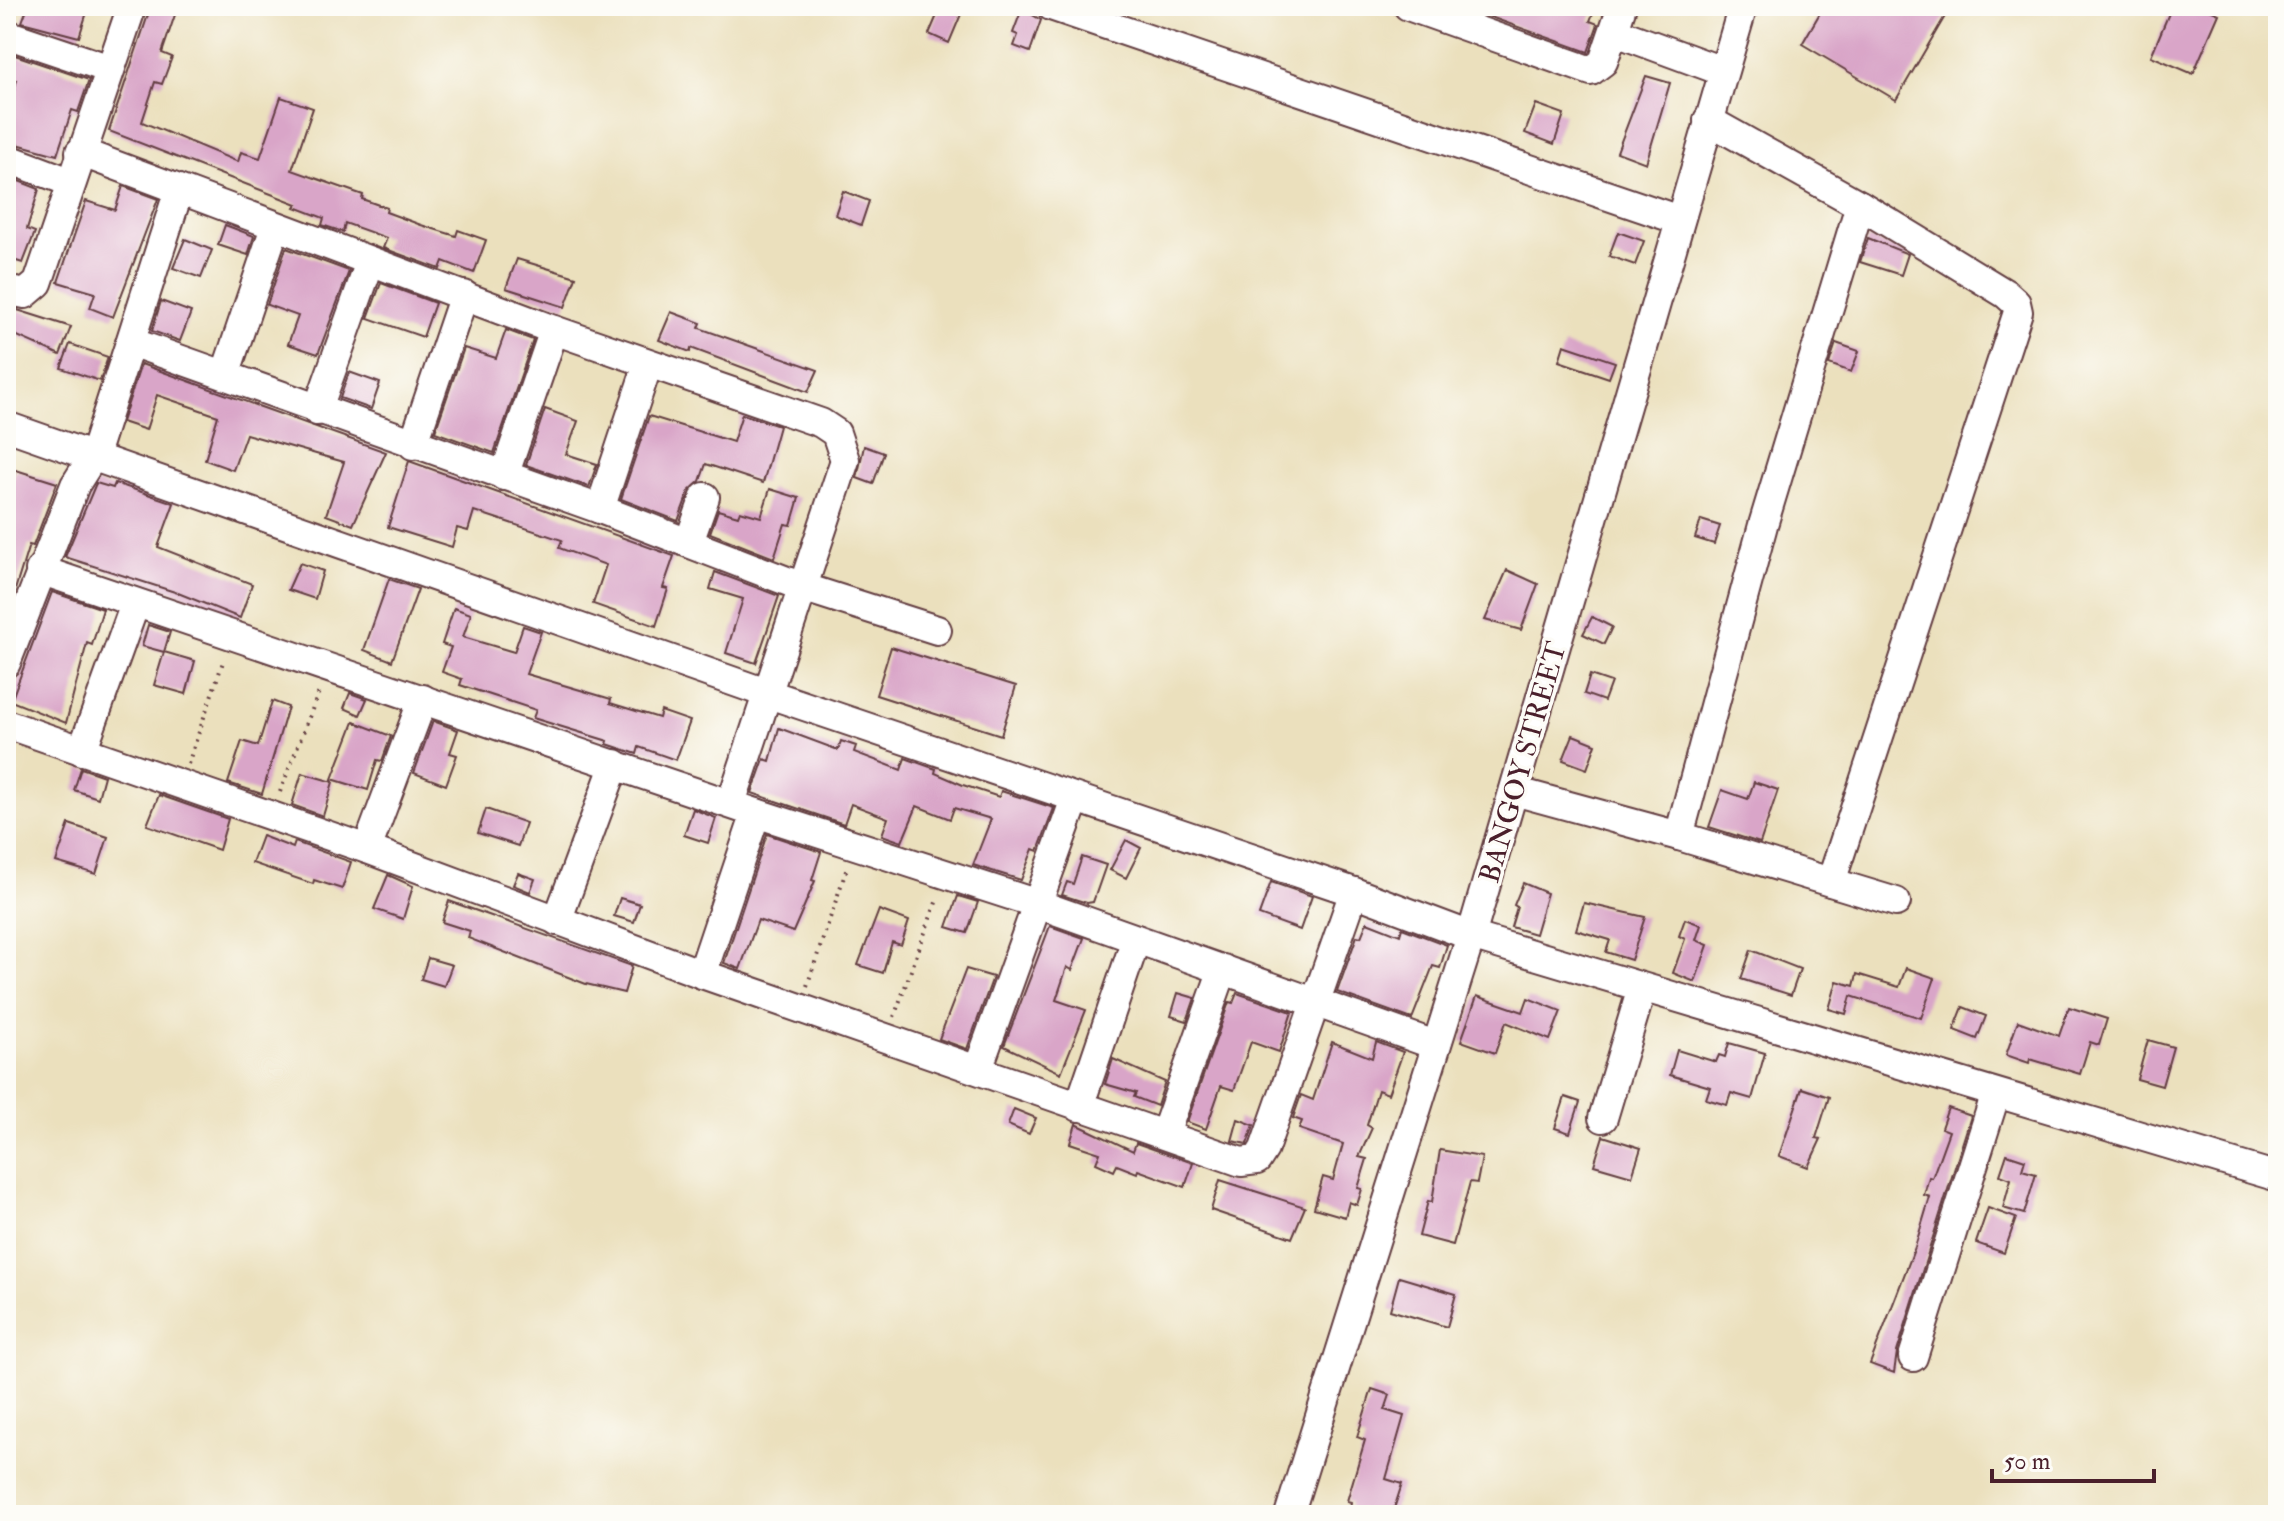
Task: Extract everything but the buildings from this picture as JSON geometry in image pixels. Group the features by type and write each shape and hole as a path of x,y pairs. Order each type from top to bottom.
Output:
{"street":[{"path":"6,290 25,294 38,283 132,6"},
{"path":"1051,6 1679,220"},
{"path":"1408,6 1591,71 1603,62 1619,19 1722,71"},
{"name":"BANGOY STREET","path":"1289,1515 1471,936 1743,6"},
{"path":"6,34 110,69"},
{"path":"1708,120 1860,205 2006,294 2016,303 2018,312 1831,882"},
{"path":"80,152 554,330 821,423 836,433 845,460 769,694 702,974"},
{"path":"6,158 70,182"},
{"path":"6,663 79,475 94,455 179,190"},
{"path":"1679,836 1763,525 1860,205"},
{"path":"225,375 275,227"},
{"path":"317,411 370,262"},
{"path":"413,445 464,295"},
{"path":"504,476 554,330"},
{"path":"131,342 317,411 600,509 805,588 937,630"},
{"path":"600,509 648,364"},
{"path":"6,426 769,694 1354,892 1471,936 1995,1096 2278,1177"},
{"path":"689,542 705,497"},
{"path":"40,570 1038,904 1435,1045"},
{"path":"82,751 135,604"},
{"path":"367,849 423,699"},
{"path":"6,724 367,849 702,974 1241,1162 1257,1160 1354,892"},
{"path":"557,921 615,764"},
{"path":"1514,791 1679,836 1896,902"},
{"path":"978,1069 1075,799"},
{"path":"1079,1107 1136,939"},
{"path":"1165,1134 1223,969"},
{"path":"1603,1118 1642,988"},
{"path":"1913,1357 1995,1096"}],"path":[{"path":"180,785 232,636"},
{"path":"270,817 329,666"},
{"path":"799,1007 856,845"},
{"path":"887,1038 946,875"}]}
